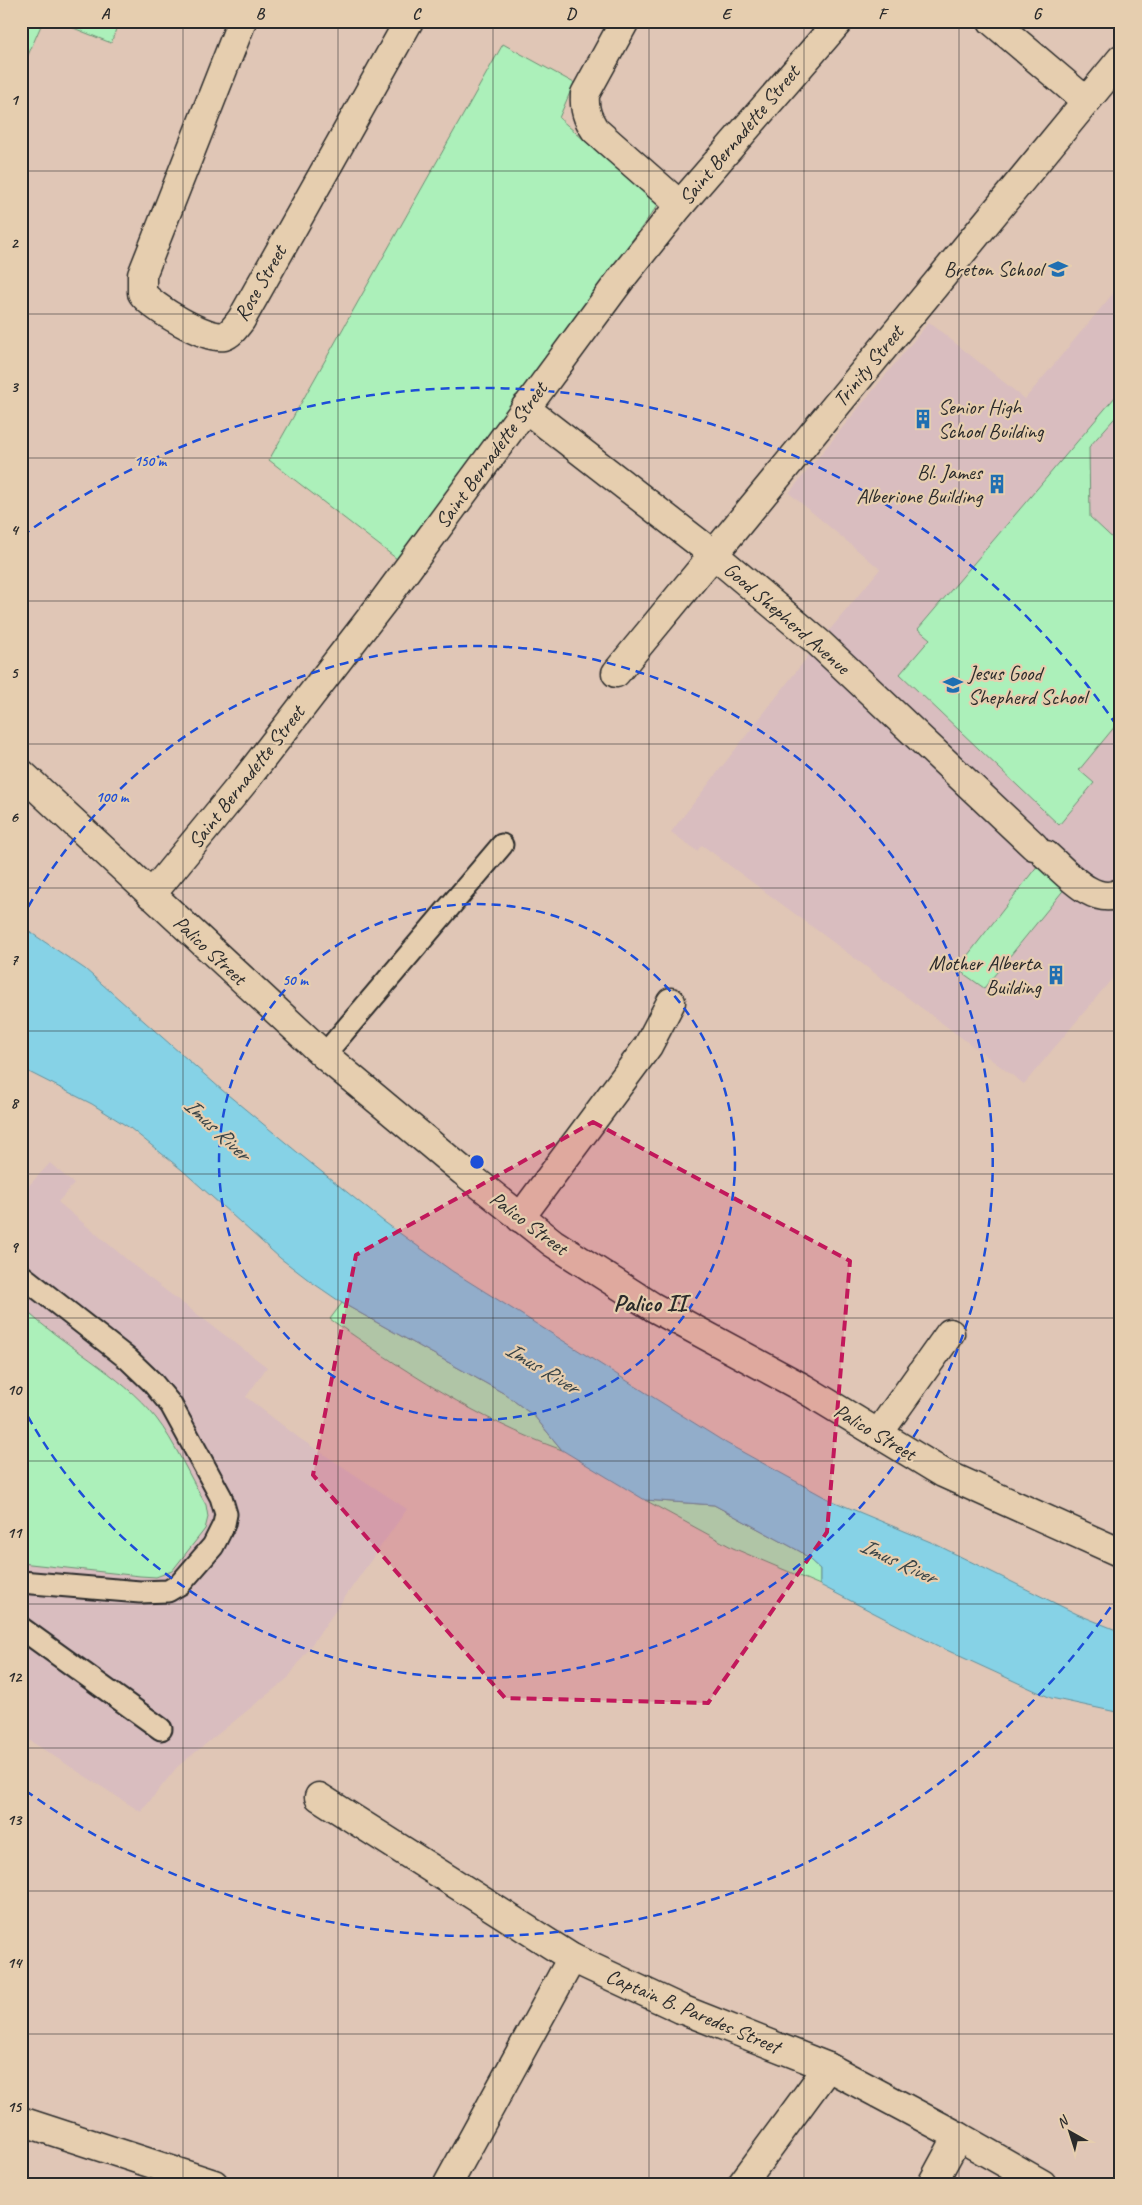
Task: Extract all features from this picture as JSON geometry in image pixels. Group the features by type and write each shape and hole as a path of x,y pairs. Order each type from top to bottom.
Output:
{"street":[{"name":"Rose Street","path":"242,21 142,275 141,286 142,293 156,307 207,334 218,336 225,336 241,320 409,21"},
{"path":"625,21 585,94 584,106 588,119 595,130 680,205"},
{"name":"Saint Bernadette Street","path":"151,895 247,778 377,610 624,275 680,205 839,21"},
{"path":"992,21 1086,101"},
{"name":"Trinity Street","path":"616,673 1121,59"},
{"name":"Good Shepherd Avenue","path":"525,408 713,554 819,643 1040,851 1097,895 1108,897 1121,892"},
{"name":"Palico Street","path":"21,773 324,1055 520,1218 588,1266 653,1307 803,1388 942,1472 1121,1553"},
{"path":"520,1218 648,1046 670,1002"},
{"path":"878,1434 950,1333"},
{"name":"Captain B. Paredes Street","path":"319,1797 572,1958 682,2009 828,2067 958,2136 1042,2184"},
{"path":"448,2184 572,1958"},
{"path":"742,2184 828,2067"},
{"path":"21,2121 214,2184"},
{"path":"932,2184 958,2136"}],"lane":[{"path":"324,1055 502,845"},
{"path":"21,1275 128,1359 152,1382 171,1405 221,1497 226,1514 224,1524 213,1546 180,1584 168,1591 148,1593 21,1582"},
{"path":"21,1628 161,1729"}],"highlighted area":[{"path":"593,1122 850,1261 827,1532 708,1703 505,1698 313,1475 356,1255"}],"shaded area":[{"name":"Jesus Good Shepherd School","path":"1121,284 1121,968 1024,1084 702,845 697,851 671,832 809,655 880,569 789,493 929,322 1025,399"},
{"path":"50,1163 74,1184 58,1202 148,1277 267,1367 246,1397 299,1438 407,1509 288,1678 177,1767 141,1812 21,1735 21,1194"}],"green space":[{"path":"21,21 43,21 21,71"},
{"path":"56,21 119,21 111,43"},
{"path":"503,44 574,83 559,118 658,205 397,559 269,460"},
{"path":"1121,390 1121,411 1089,447 1090,517 1121,546 1121,719 1079,770 1094,783 1059,825 900,674 930,639 918,629"},
{"path":"1038,865 1066,887 984,988 957,969"},
{"path":"342,1303 505,1394 535,1417 562,1450 531,1438 471,1409 385,1357 330,1319"},
{"path":"21,1306 126,1387 156,1418 176,1449 206,1505 208,1517 205,1529 172,1571 156,1577 21,1563"},
{"path":"645,1500 714,1505 801,1552 820,1569 820,1585 733,1548"}],"water":[{"name":"Imus River","path":"21,926 85,969 222,1090 297,1152 383,1221 452,1271 726,1443 828,1499 933,1543 1077,1614 1121,1632 1121,1713 1051,1698 940,1647 820,1585 820,1569 801,1552 714,1505 645,1500 562,1450 535,1417 505,1394 342,1303 310,1281 280,1258 182,1170 130,1128 92,1104 21,1068"}],"place":[{"name":"Breton School","path":"1058,269"},
{"name":"Senior High School Building","path":"923,419"},
{"name":"Bl. James Alberione Building","path":"997,484"},
{"name":"Jesus Good Shepherd School","path":"953,685"},
{"name":"Mother Alberta Building","path":"1056,975"}],"district":[{"name":"Palico II","path":"650,1303"}]}
